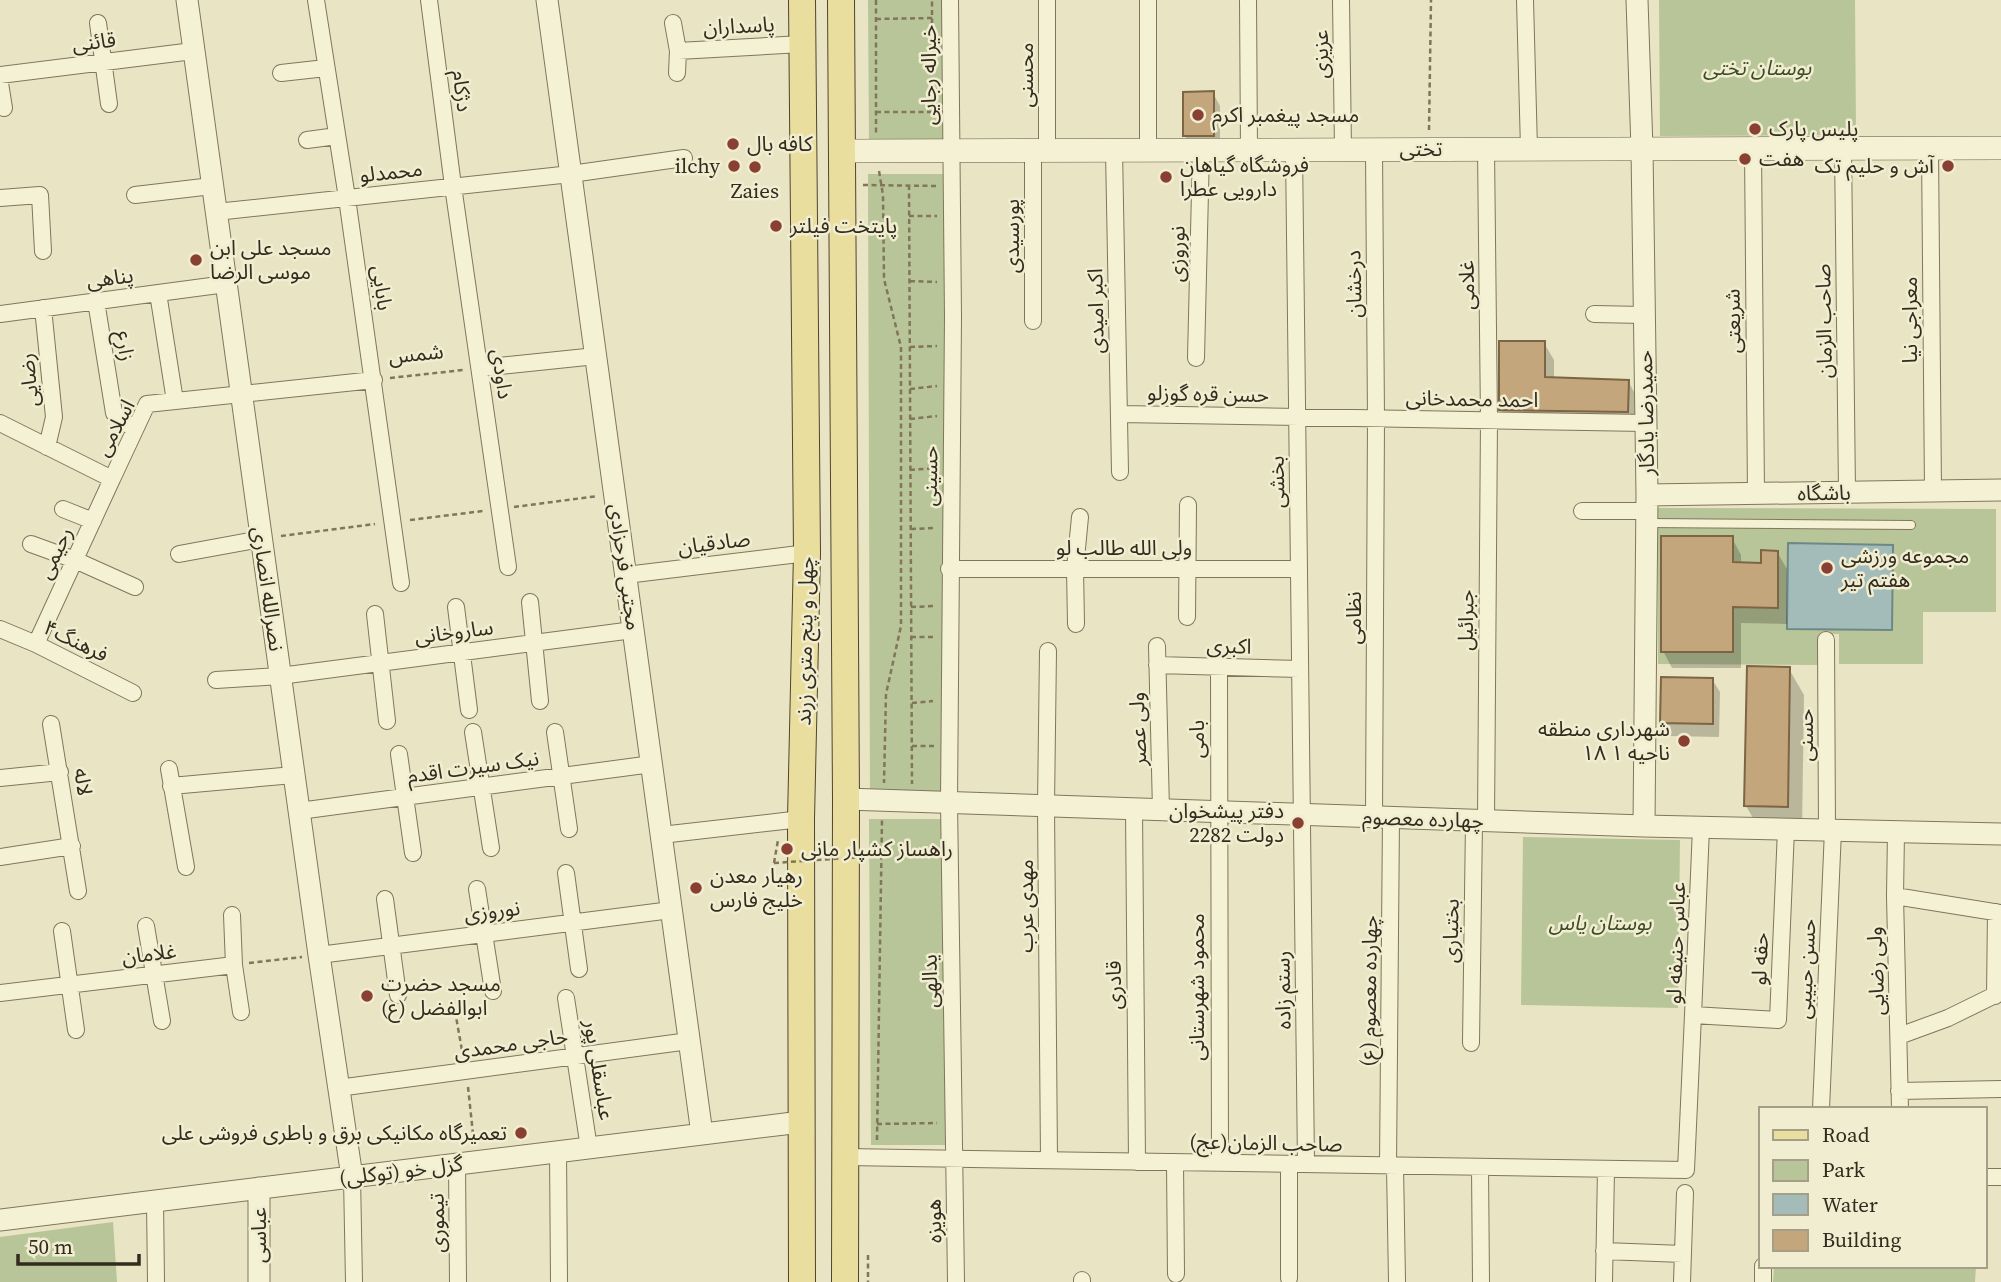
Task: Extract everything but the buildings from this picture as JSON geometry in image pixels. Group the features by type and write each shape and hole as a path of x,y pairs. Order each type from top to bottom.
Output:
{"main road":[{"name":"چهل و پنج متری زرند","path":"802,0 807,553 801,819 802,1282"},
{"name":"چهل و پنج متری زرند","path":"841,0 846,799 845,1282"},
{"name":"تختی","path":"842,151 2001,148"}],"street":[{"name":"نصرالله انصاری","path":"187,0 352,1177"},
{"name":"بابایی","path":"316,0 374,380 401,583"},
{"name":"دژکام","path":"429,0 453,186"},
{"name":"مجتبی فرحزادی","path":"547,0 702,1134"},
{"name":"خیراله رجایی","path":"950,0 950,151"},
{"name":"محسنی","path":"1040,151 1046,0"},
{"path":"1148,0 1148,150"},
{"path":"1248,0 1249,150"},
{"name":"عزیزی","path":"1341,0 1343,150"},
{"path":"1525,0 1529,149"},
{"name":"حمیدرضا یادگار","path":"1637,0 1647,510 1644,826"},
{"path":"98,23 109,104"},
{"path":"673,23 678,51 677,74"},
{"name":"پاسداران","path":"678,51 802,44"},
{"name":"قائنی","path":"0,75 194,51"},
{"path":"281,74 326,68"},
{"path":"0,83 4,108"},
{"path":"307,139 337,136"},
{"name":"صاحب الزمان","path":"1843,148 1847,492"},
{"name":"معراجی نیا","path":"1930,148 1933,491"},
{"name":"غلامی","path":"1486,149 1489,420"},
{"name":"شریعتی","path":"1753,149 1756,494"},
{"name":"اکبر امیدی","path":"1114,150 1120,472"},
{"name":"نوروزی","path":"1196,358 1201,150"},
{"name":"بخشی","path":"1294,150 1302,815"},
{"name":"درخشان","path":"1374,150 1376,419"},
{"name":"حسینی","path":"949,803 953,317 950,151"},
{"name":"پورسیدی","path":"1033,321 1040,151"},
{"name":"محمدلو","path":"216,212 571,174 684,158"},
{"path":"135,195 212,186"},
{"name":"داودی","path":"453,186 509,567"},
{"path":"0,198 40,195 43,251"},
{"name":"پناهی","path":"0,314 226,284"},
{"path":"158,293 175,401"},
{"name":"زارع","path":"96,301 114,413 135,430"},
{"name":"رضایی","path":"43,308 54,417 47,447"},
{"path":"1594,314 1644,314"},
{"path":"480,368 596,356"},
{"name":"شمس","path":"241,394 374,380"},
{"name":"اسلامی","path":"0,423 112,479 147,404 241,394"},
{"name":"حسن قره گوزلو","path":"1119,414 1297,417"},
{"name":"احمد محمدخانی","path":"1297,417 1646,423"},
{"name":"نظامی","path":"1376,419 1382,817"},
{"name":"جبرائیل","path":"1480,821 1489,420"},
{"name":"رحیمی","path":"36,644 112,479"},
{"name":"باشگاه","path":"1647,510 1756,494 2001,490"},
{"path":"1187,617 1188,505"},
{"path":"63,509 93,520"},
{"path":"1582,511 1647,510"},
{"path":"1076,624 1075,569 1080,517"},
{"path":"179,554 261,539"},
{"path":"31,544 135,587"},
{"name":"صادقیان","path":"626,575 807,553"},
{"name":"ولی الله طالب لو","path":"949,569 1299,569"},
{"path":"530,601 540,701"},
{"path":"456,607 469,710"},
{"path":"375,614 387,722"},
{"name":"فرهنگ۴","path":"0,629 133,693"},
{"name":"ساروخانی","path":"216,680 280,676 634,630"},
{"name":"حسنی","path":"1826,640 1830,830"},
{"name":"ولی عصر","path":"1157,646 1161,810"},
{"name":"مهدی عرب","path":"1048,651 1046,806 1049,1160"},
{"name":"اکبری","path":"1157,665 1300,669"},
{"name":"بامی","path":"1217,812 1219,666"},
{"name":"لاله","path":"51,724 78,891"},
{"path":"473,732 491,848"},
{"path":"555,732 569,829"},
{"path":"399,754 413,853"},
{"name":"نیک سیرت اقدم","path":"299,811 652,764"},
{"path":"169,769 186,867"},
{"path":"0,778 60,772"},
{"path":"171,786 294,775"},
{"name":"چهارده معصوم","path":"846,799 1701,828 2001,834"},
{"name":"یدالهی","path":"949,803 954,1159"},
{"name":"قادری","path":"1134,809 1137,1162"},
{"name":"محمود شهرستانی","path":"1217,812 1220,1163"},
{"name":"رستم زاده","path":"1302,815 1306,1164"},
{"name":"چهارده معصوم (ع)","path":"1382,817 1397,1281"},
{"path":"661,835 801,819"},
{"name":"بختیاری","path":"1471,1043 1480,821"},
{"name":"عباس حنیفه لو","path":"1701,828 1693,1015 1740,1018"},
{"name":"حقه لو","path":"1740,1018 1778,1020 1786,830"},
{"name":"حسن حبیبی","path":"1821,1107 1830,830"},
{"name":"ولی رضایی","path":"1896,832 1900,1107"},
{"path":"0,857 72,846"},
{"path":"566,873 579,969"},
{"path":"477,889 493,990"},
{"path":"1895,896 1999,912 1998,994 1926,1028 1899,1036"},
{"path":"385,899 398,995"},
{"name":"نوروزی","path":"319,955 671,910"},
{"path":"232,915 234,965 241,1012"},
{"path":"146,926 162,1021"},
{"path":"62,932 76,1030"},
{"name":"غلامان","path":"0,993 234,965"},
{"name":"عباسقلی پور","path":"566,998 589,1148"},
{"name":"صاحب الزمان(عج)","path":"845,1157 1686,1170 1693,1015"},
{"name":"حاجی محمدی","path":"338,1088 690,1041"},
{"path":"1899,1091 2001,1090"},
{"name":"گزل خو (توکلی)","path":"0,1220 801,1122"},
{"path":"558,1151 559,1282"},
{"name":"هویزه","path":"954,1159 956,1282"},
{"path":"1175,1162 1176,1274"},
{"name":"تیموری","path":"458,1282 467,1163"},
{"path":"1289,1164 1289,1278"},
{"path":"1480,1167 1481,1282"},
{"path":"1604,1282 1606,1169"},
{"path":"352,1177 354,1282"},
{"name":"عباسی","path":"259,1188 259,1282"},
{"path":"1682,1282 1685,1193"},
{"path":"155,1201 156,1282"},
{"path":"1604,1251 1682,1254"}],"lane":[{"path":"1647,510 1911,525"}],"path":[{"path":"876,0 876,150 881,185 884,279 901,347 901,626 886,694 877,1149"},
{"path":"876,112 932,112 932,0"},
{"path":"1429,149 1431,0"},
{"path":"876,19 932,18"},
{"path":"855,186 937,186 937,196"},
{"path":"909,186 912,793"},
{"path":"909,216 937,216 937,206"},
{"path":"909,281 937,282"},
{"path":"910,347 937,346"},
{"name":"شمس","path":"374,380 480,368"},
{"path":"910,389 937,386 937,396"},
{"path":"910,419 937,416 937,406"},
{"path":"911,470 937,468"},
{"path":"261,539 615,494"},
{"path":"911,529 938,528"},
{"path":"911,607 938,606 938,616"},
{"path":"911,637 938,637"},
{"path":"912,703 939,701"},
{"path":"912,746 939,746"},
{"path":"778,840 774,863 862,857"},
{"path":"234,965 319,955"},
{"path":"455,1011 466,1071 467,1163"},
{"path":"877,1124 940,1123"}],"green space":[{"path":"868,0 946,0 946,142 869,143"},
{"name":"بوستان تختی","path":"1659,0 1855,0 1856,135 1660,136"},
{"path":"868,174 945,174 944,795 870,797"},
{"name":"مجموعه ورزشی هفتم تیر","path":"1658,508 1996,509 1996,612 1923,612 1923,664 1839,664 1839,634 1819,634 1818,665 1658,664"},
{"path":"869,819 947,819 948,1145 871,1145"},
{"name":"بوستان یاس","path":"1523,837 1680,840 1678,1008 1521,1005"},
{"path":"113,1222 117,1282 0,1282 0,1237"},
{"path":"1774,1268 1976,1268 1975,1282 1773,1282"}],"water":[{"path":"1788,543 1893,545 1892,630 1787,629"}],"place":[{"name":"مسجد پیغمبر اکرم","path":"1198,115"},
{"name":"پلیس پارک","path":"1755,129"},
{"name":"کافه بال","path":"733,144"},
{"name":"هفت","path":"1745,159"},
{"name":"ilchy","path":"734,166"},
{"name":"آش و حلیم تک","path":"1948,166"},
{"name":"Zaies","path":"755,167"},
{"name":"فروشگاه گیاهان دارویی عطرا","path":"1166,177"},
{"name":"پایتخت فیلتر","path":"776,226"},
{"name":"مسجد علی ابن موسی الرضا","path":"196,260"},
{"name":"مجموعه ورزشی هفتم تیر","path":"1827,568"},
{"name":"شهرداری منطقه ۱۸ ناحیه ۱","path":"1684,741"},
{"name":"دفتر پیشخوان دولت 2282","path":"1298,823"},
{"name":"راهساز کشپار مانی","path":"787,849"},
{"name":"رهیار معدن خلیج فارس","path":"696,888"},
{"name":"مسجد حضرت ابوالفضل (ع)","path":"367,996"},
{"name":"تعمیرگاه مکانیکی برق و باطری فروشی علی","path":"521,1133"}]}
